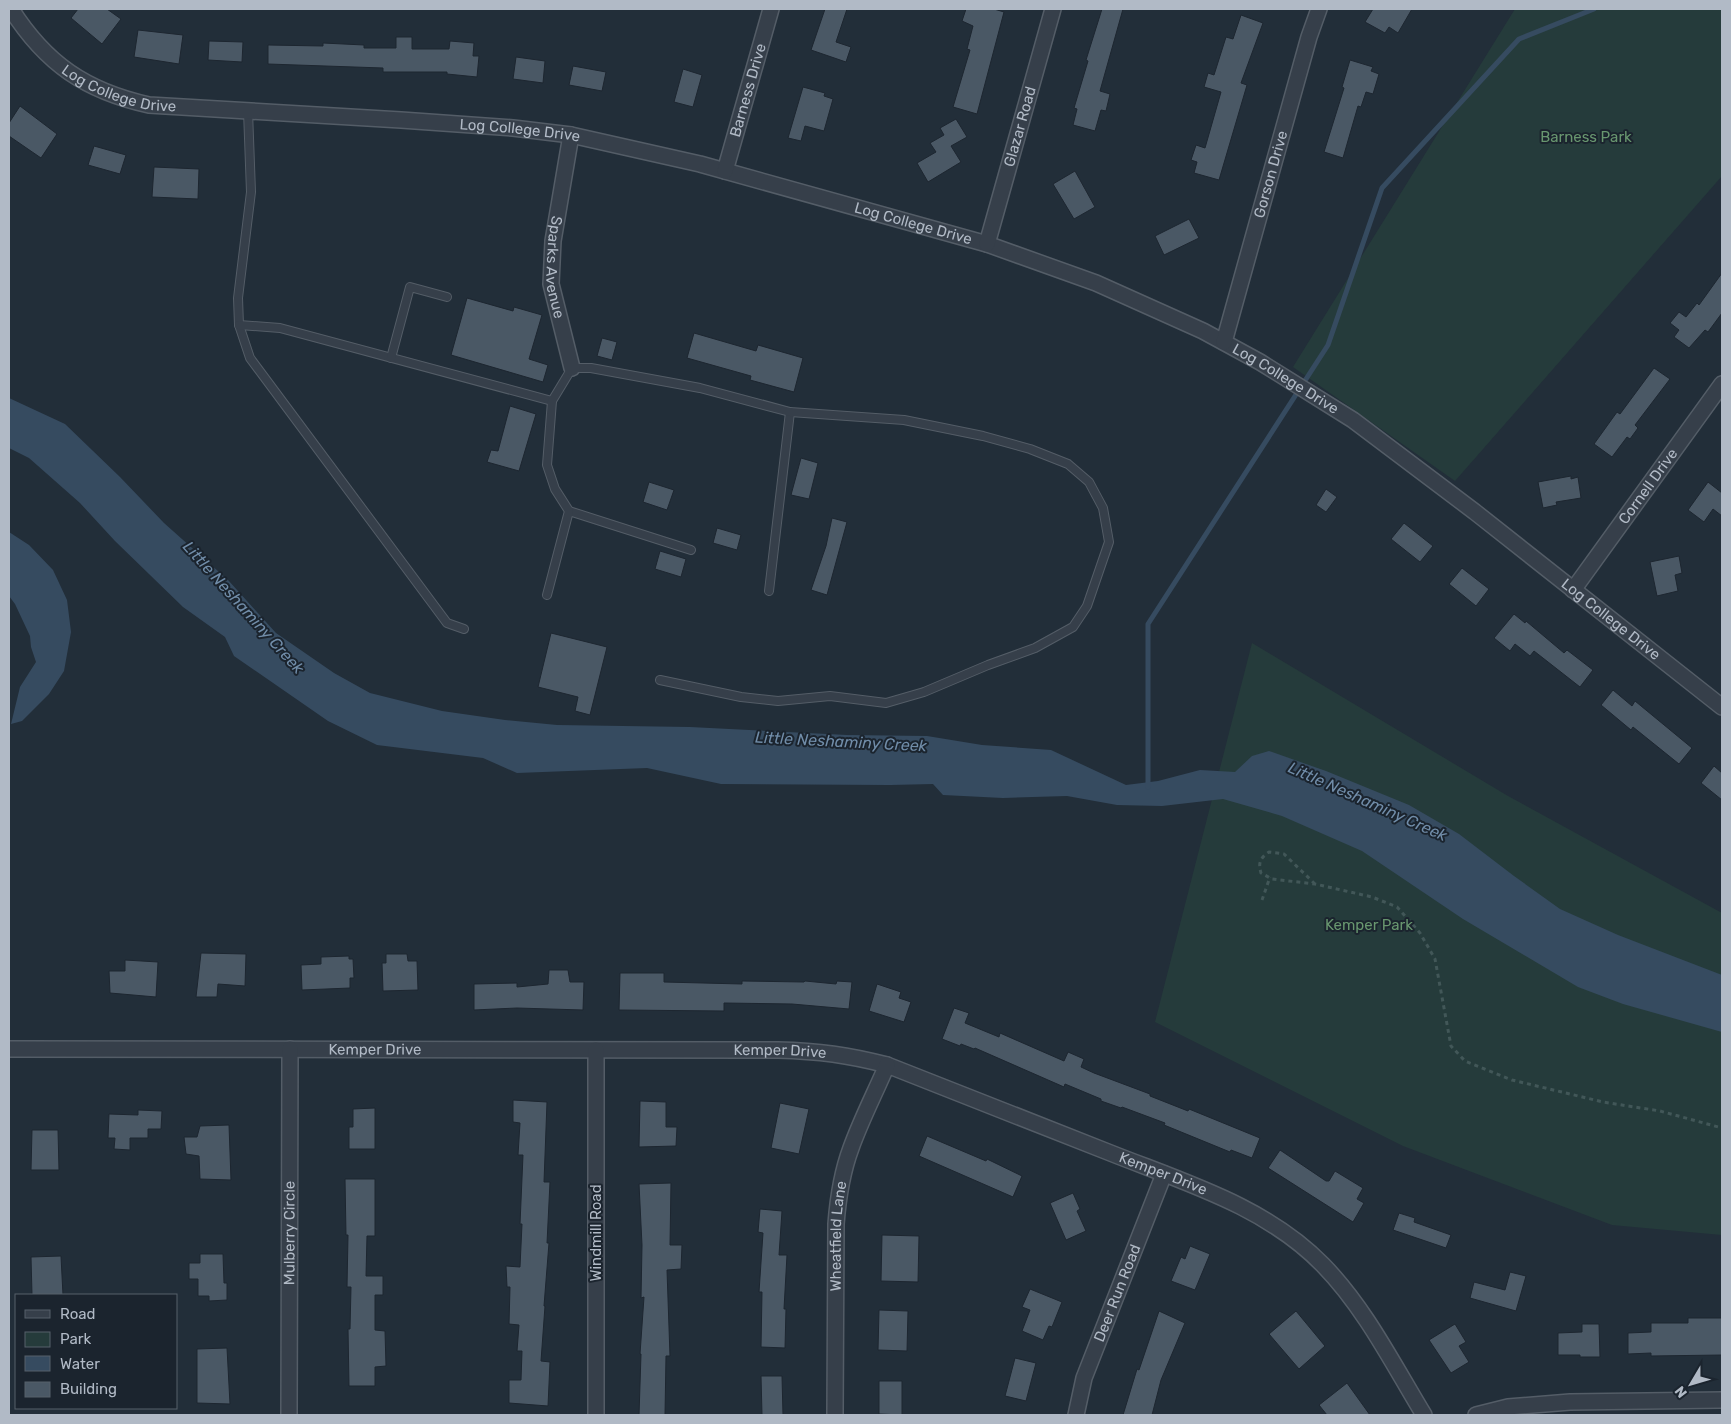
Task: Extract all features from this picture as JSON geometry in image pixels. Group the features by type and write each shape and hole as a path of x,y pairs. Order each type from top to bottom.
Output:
{"street":[{"name":"Log College Drive","path":"11,9 25,31 59,65 100,90 124,100 149,105 504,127 571,135 725,171 987,244 1096,283 1150,306 1224,342 1311,393 1390,447 1722,707"},
{"name":"Barness Drive","path":"725,171 771,9"},
{"name":"Glazar Road","path":"987,244 1053,9"},
{"name":"Gorson Drive","path":"1224,342 1309,37 1320,9"},
{"name":"Sparks Avenue","path":"571,135 552,241 551,284 572,368"},
{"name":"Cornell Drive","path":"1573,590 1722,384"},
{"name":"Kemper Drive","path":"9,1049 814,1051 850,1056 887,1065 1248,1209 1286,1233 1324,1265 1347,1293 1368,1323 1424,1415"},
{"name":"Mulberry Circle","path":"289,1415 290,1049"},
{"name":"Windmill Road","path":"596,1050 596,1415"},
{"name":"Wheatfield Lane","path":"835,1415 836,1224 838,1204 845,1166 851,1147 887,1065"},
{"name":"Deer Run Road","path":"1076,1415 1084,1378 1164,1174"},
{"path":"1476,1415 1508,1407 1570,1402 1722,1400"}],"lane":[{"path":"248,111 251,192 238,298 239,325 250,358 447,623 464,629"},
{"path":"391,358 410,287 447,298"},
{"path":"239,325 280,328 552,401"},
{"path":"660,680 742,697 778,701 830,696 886,703 924,692 988,665 1035,648 1073,627 1087,606 1109,542 1103,508 1089,482 1068,464 1021,446 983,436 904,420 790,412 700,388 591,368 572,368 552,401 547,465 555,489 569,511 690,550"},
{"path":"770,591 790,412"},
{"path":"547,595 569,511"}],"path":[{"path":"1314,884 1284,854 1269,852 1261,857 1258,866 1261,873 1270,877 1314,884 1372,897 1397,907 1420,933 1435,959 1451,1046 1466,1061 1512,1080 1604,1102 1660,1110 1722,1128"},
{"path":"1262,900 1270,877"}],"green space":[{"name":"Barness Park","path":"1515,9 1722,9 1722,176 1455,481 1293,367"},
{"name":"Kemper Park","path":"1252,643 1508,796 1722,913 1722,1235 1612,1225 1403,1146 1155,1022"}],"water":[{"name":"Little Neshaminy Creek","path":"9,398 65,424 164,523 228,580 276,633 334,673 370,693 442,711 557,725 690,727 847,735 927,736 982,745 1051,750 1126,785 1158,781 1200,770 1235,772 1252,756 1269,751 1326,771 1409,805 1459,834 1560,909 1618,935 1722,975 1722,1032 1623,1004 1578,987 1463,919 1362,851 1282,816 1223,799 1162,806 1117,805 1067,796 1003,798 943,795 933,784 721,784 647,768 517,773 483,758 377,745 328,721 234,656 225,637 183,607 115,541 80,503 29,458 9,448"},
{"path":"9,532 29,545 53,570 67,600 71,632 64,671 49,694 22,721 11,724 20,687 36,662 30,636 15,604 9,596"}],"building":[{"path":"78,9 107,9 121,19 102,44 71,18"},
{"path":"825,9 847,9 836,42 851,47 846,62 811,50"},
{"path":"966,9 994,9 1004,12 977,114 953,107 970,50 967,49 973,26 962,21"},
{"path":"1102,9 1123,9 1100,91 1110,94 1106,111 1101,110 1095,131 1073,125 1077,109 1074,108 1088,61 1086,60"},
{"path":"1373,9 1412,9 1398,33 1389,27 1385,33 1365,22"},
{"path":"1241,15 1263,23 1241,83 1247,85 1219,180 1194,173 1197,162 1191,160 1196,145 1205,148 1221,92 1204,87 1208,73 1214,75 1226,37 1233,39"},
{"path":"138,30 183,35 179,64 134,57"},
{"path":"396,37 412,37 412,49 449,49 450,41 474,43 473,56 479,56 477,77 447,74 447,72 383,72 383,68 268,64 268,45 323,46 323,43 364,45 364,48 396,48"},
{"path":"209,41 243,42 242,62 208,60"},
{"path":"516,57 545,61 543,83 513,79"},
{"path":"1350,60 1373,67 1371,71 1379,74 1373,94 1366,92 1361,107 1358,106 1343,158 1324,152 1344,88 1342,87"},
{"path":"573,66 606,72 602,91 569,85"},
{"path":"683,69 702,75 693,107 674,102"},
{"path":"803,87 825,93 824,96 833,99 824,131 805,126 801,141 788,138"},
{"path":"20,106 57,134 41,158 9,136 9,123"},
{"path":"956,119 967,137 951,146 961,162 928,182 917,163 936,152 930,143 944,135 940,128"},
{"path":"94,146 126,155 120,174 88,165"},
{"path":"154,167 199,169 198,199 152,197"},
{"path":"1075,171 1095,207 1074,219 1053,184"},
{"path":"1189,219 1199,238 1164,255 1155,236"},
{"path":"1722,273 1722,313 1708,332 1705,330 1689,348 1674,337 1679,330 1670,323 1679,312 1686,317 1697,303 1699,305"},
{"path":"467,298 513,311 514,307 542,315 529,359 548,365 543,382 451,355"},
{"path":"694,333 756,351 758,345 803,358 794,392 750,380 751,376 687,358"},
{"path":"602,338 617,342 612,360 597,356"},
{"path":"1654,368 1670,379 1635,425 1638,428 1630,439 1627,437 1612,457 1594,444 1617,412 1620,414"},
{"path":"510,406 536,414 519,471 487,462 491,450 498,451"},
{"path":"801,458 818,463 809,499 791,495"},
{"path":"1571,476 1571,479 1578,477 1581,498 1556,502 1557,505 1543,508 1538,482"},
{"path":"649,482 674,490 667,510 643,502"},
{"path":"1708,482 1722,493 1722,516 1713,509 1704,522 1688,510"},
{"path":"1326,489 1337,497 1326,512 1316,505"},
{"path":"832,518 847,522 827,595 811,590 826,546"},
{"path":"1404,523 1433,546 1420,562 1391,539"},
{"path":"717,528 741,535 737,550 713,543"},
{"path":"660,551 686,559 681,577 655,569"},
{"path":"1679,556 1682,573 1675,575 1678,591 1657,596 1650,562"},
{"path":"1462,568 1489,589 1476,606 1449,584"},
{"path":"1514,614 1525,623 1526,621 1564,653 1567,650 1593,670 1580,687 1534,651 1530,656 1515,644 1510,651 1494,638"},
{"path":"551,633 607,647 590,715 575,711 578,697 538,687"},
{"path":"1613,690 1632,706 1635,701 1692,748 1679,764 1633,727 1631,730 1601,705"},
{"path":"1714,766 1722,773 1722,800 1701,783"},
{"path":"201,953 246,954 245,986 218,984 217,997 196,997"},
{"path":"386,954 407,954 408,961 417,961 418,990 383,991 382,963 386,963"},
{"path":"349,956 349,959 353,959 354,978 350,978 350,988 302,990 301,965 321,964 321,957"},
{"path":"125,960 158,962 156,997 110,993 109,971 125,971"},
{"path":"549,970 568,970 570,982 584,982 583,1010 517,1008 474,1010 474,984 517,983 517,987 548,984"},
{"path":"620,973 664,973 664,982 742,984 742,981 805,981 836,984 837,981 852,982 849,1009 792,1004 724,1003 724,1011 619,1010"},
{"path":"877,984 901,992 899,998 911,1002 904,1022 869,1011"},
{"path":"954,1008 969,1013 965,1023 999,1037 1000,1033 1064,1061 1068,1052 1084,1059 1081,1067 1094,1073 1260,1138 1252,1158 1231,1150 1230,1152 1164,1125 1165,1123 1101,1101 1101,1099 1065,1084 1064,1087 975,1048 961,1044 960,1046 942,1039"},
{"path":"513,1100 547,1102 544,1182 550,1182 547,1243 549,1243 541,1361 550,1362 548,1406 509,1403 509,1380 521,1380 522,1351 517,1351 519,1325 509,1324 510,1287 507,1287 506,1266 520,1267 522,1224 520,1224 523,1155 518,1155 520,1123 513,1122"},
{"path":"640,1101 666,1102 666,1127 677,1127 676,1146 639,1147"},
{"path":"780,1103 809,1109 799,1154 771,1148"},
{"path":"375,1108 375,1149 349,1149 349,1127 353,1127 353,1109"},
{"path":"138,1110 162,1111 161,1129 148,1129 148,1138 130,1138 130,1150 114,1149 115,1138 108,1138 109,1114 138,1115"},
{"path":"229,1125 231,1180 200,1179 199,1156 186,1154 184,1137 197,1137 200,1126"},
{"path":"32,1130 58,1130 59,1170 31,1170"},
{"path":"927,1136 986,1161 987,1159 1022,1176 1013,1197 919,1156"},
{"path":"1280,1150 1326,1181 1329,1181 1335,1171 1363,1188 1357,1199 1364,1203 1353,1222 1268,1168"},
{"path":"345,1179 375,1179 375,1236 367,1236 366,1276 383,1276 383,1295 375,1295 375,1330 385,1331 386,1366 375,1367 375,1386 349,1386 348,1329 350,1329 351,1287 347,1287 348,1235 346,1235"},
{"path":"671,1183 670,1245 682,1245 681,1269 667,1270 670,1356 666,1356 665,1415 639,1415 640,1354 644,1297 641,1298 642,1245 639,1184"},
{"path":"1073,1193 1080,1209 1077,1211 1086,1231 1066,1240 1050,1203"},
{"path":"760,1209 782,1211 779,1255 787,1255 784,1309 786,1309 785,1348 761,1347 762,1292 759,1292 763,1233 758,1232"},
{"path":"1399,1213 1415,1218 1414,1222 1451,1235 1446,1248 1393,1230"},
{"path":"882,1235 919,1236 918,1282 881,1281"},
{"path":"1190,1246 1210,1254 1195,1290 1171,1281 1181,1257 1185,1259"},
{"path":"200,1254 223,1254 224,1283 227,1283 227,1300 209,1301 209,1296 198,1296 198,1279 189,1279 189,1263 200,1263"},
{"path":"61,1256 63,1294 32,1294 31,1257"},
{"path":"1510,1272 1526,1276 1516,1311 1470,1298 1474,1282 1505,1290"},
{"path":"1030,1289 1062,1302 1052,1327 1049,1326 1043,1340 1022,1331 1030,1310 1022,1307"},
{"path":"879,1310 908,1311 907,1351 878,1350"},
{"path":"1159,1311 1185,1323 1161,1380 1152,1415 1123,1415 1137,1369 1139,1370"},
{"path":"1296,1311 1325,1346 1299,1369 1269,1334"},
{"path":"1688,1318 1722,1318 1722,1355 1651,1356 1651,1353 1628,1354 1628,1333 1651,1332 1651,1323 1688,1323"},
{"path":"1455,1324 1466,1342 1459,1346 1469,1362 1451,1373 1429,1340"},
{"path":"1582,1324 1599,1324 1600,1357 1558,1355 1558,1333 1582,1332"},
{"path":"227,1348 230,1404 197,1403 197,1349"},
{"path":"1015,1358 1036,1363 1026,1401 1005,1396"},
{"path":"761,1376 782,1376 783,1415 762,1415"},
{"path":"879,1381 902,1381 902,1415 879,1414"},
{"path":"1347,1383 1370,1415 1327,1415 1319,1405"}],"waterway":[{"path":"1148,787 1148,624 1328,345 1382,188 1519,39 1594,9"}]}
